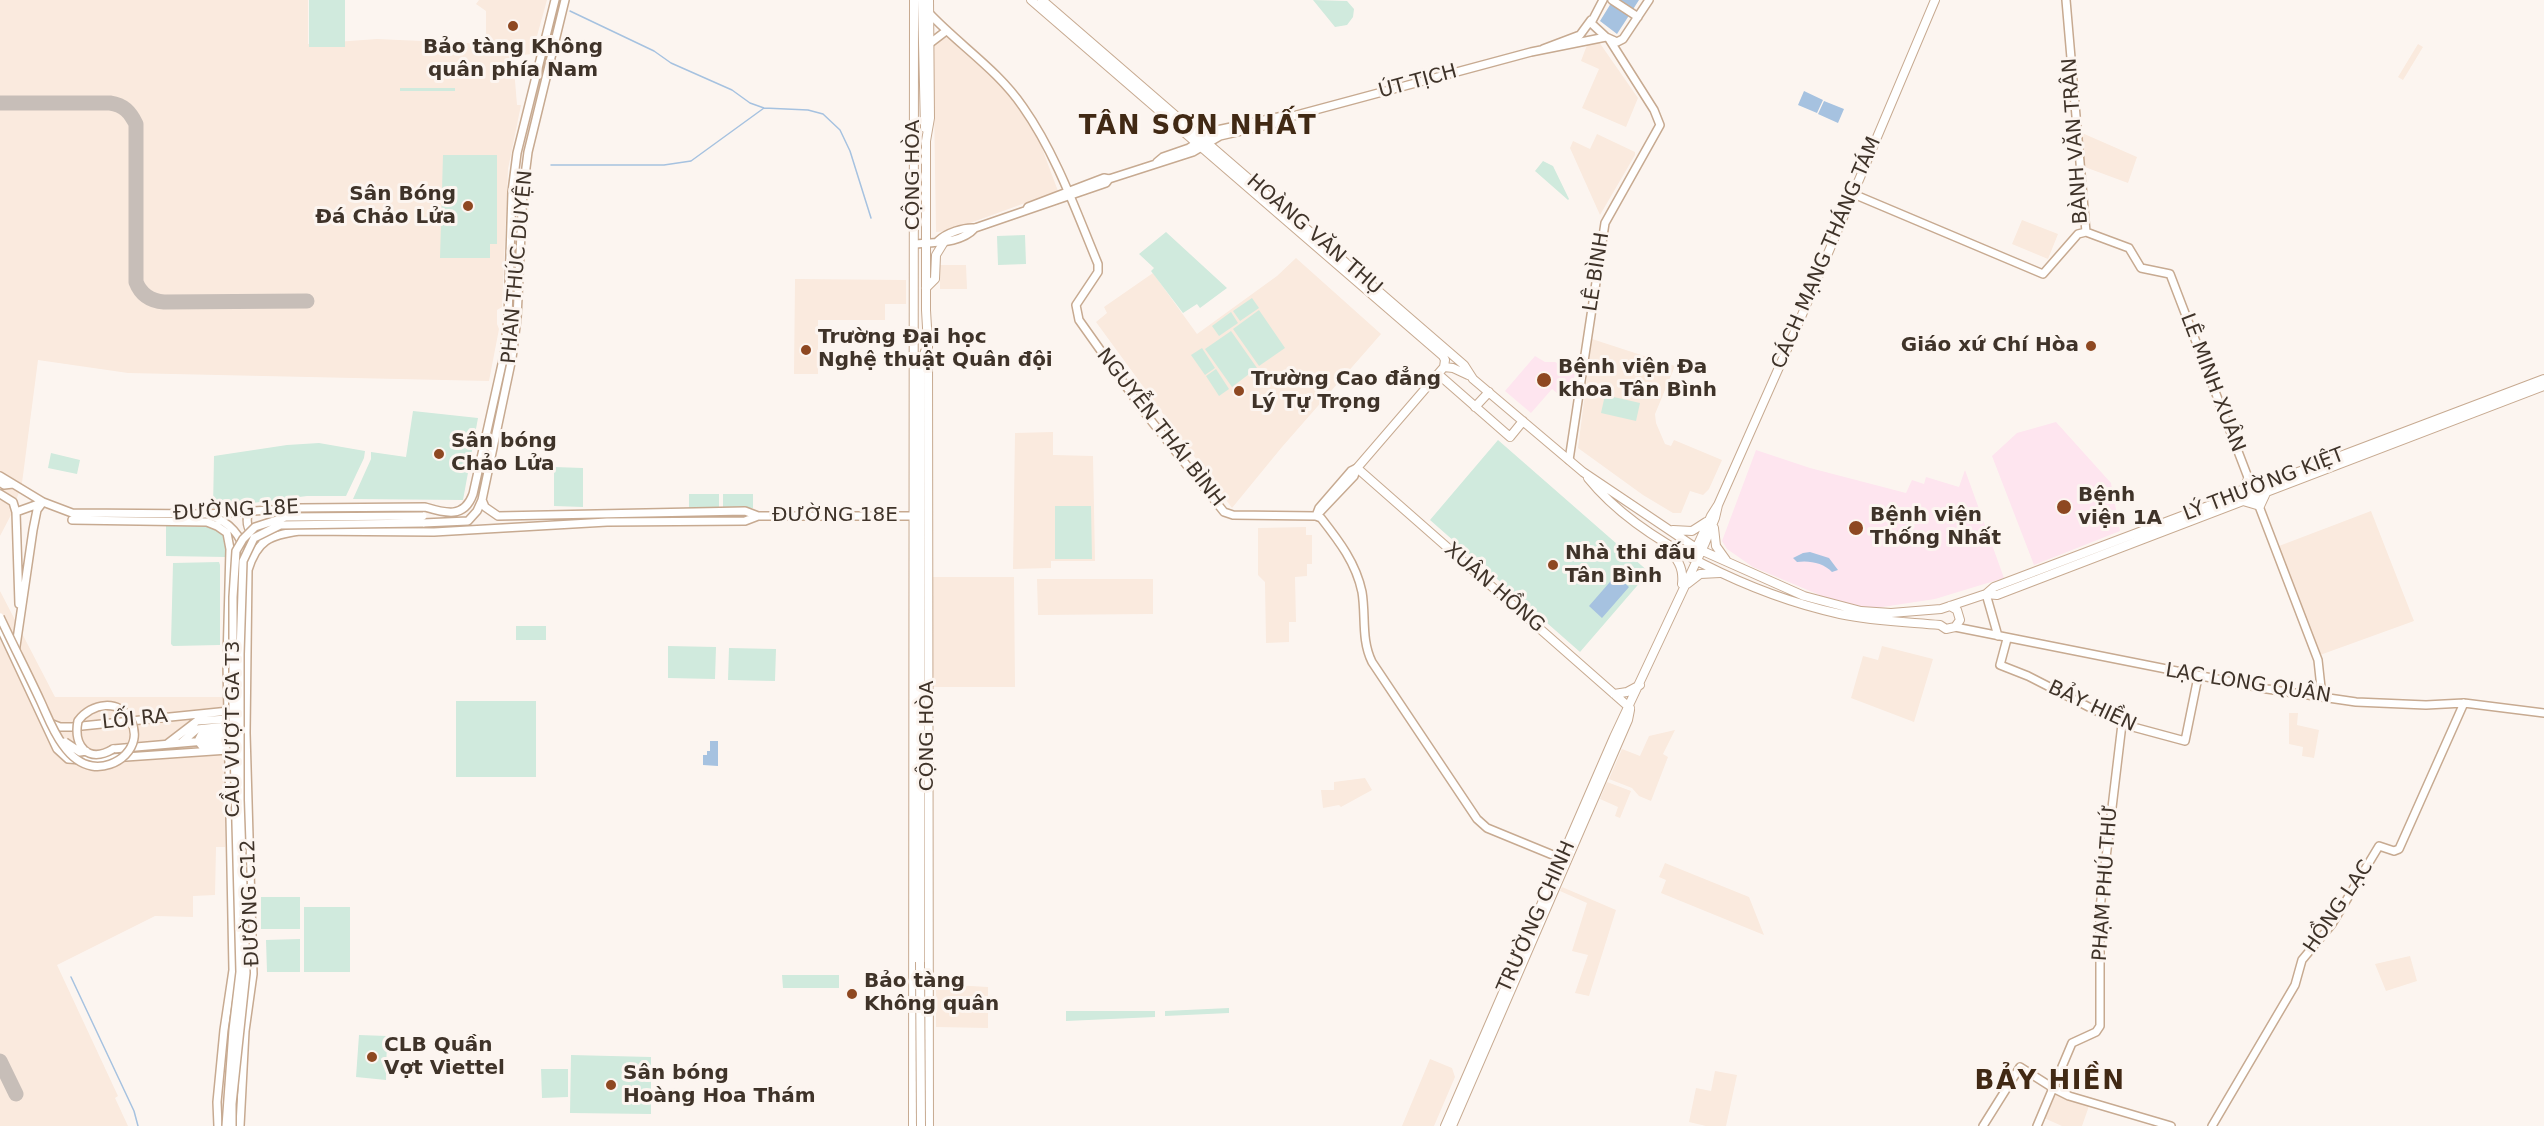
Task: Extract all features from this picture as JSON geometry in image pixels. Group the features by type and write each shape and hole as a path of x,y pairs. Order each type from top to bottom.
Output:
{"main road":[{"name":"CỘNG HÒA","path":"914,0 912,350 920,516 928,1123"},
{"path":"922,0 926,141"},
{"name":"CỘNG HÒA","path":"913,1123 920,516 928,345 926,141 930,118 929,0"},
{"name":"HOÀNG VĂN THỤ","path":"1031,0 1464,366 1473,379 1583,472 1699,550"},
{"name":"HOÀNG VĂN THỤ","path":"1042,0 1183,127"},
{"name":"CÁCH MẠNG THÁNG TÁM","path":"1694,559 1796,329 1851,194 1935,0"},
{"name":"HOÀNG VĂN THỤ","path":"1202,143 1443,356 1444,367"},
{"path":"926,288 935,279 936,255 941,242"},
{"name":"CỘNG HÒA","path":"921,1126 920,365 928,345"},
{"name":"CỘNG HÒA","path":"912,350 920,365"},
{"path":"1358,468 1444,367 1458,369 1473,379"},
{"path":"1438,374 1510,437 1523,421"},
{"name":"LÝ THƯỜNG KIỆT","path":"2266,488 2544,379"},
{"name":"LÝ THƯỜNG KIỆT","path":"1950,606 1986,594 1997,594 2254,492 2544,386"},
{"path":"1475,407 1489,392"},
{"name":"XUÂN HỒNG","path":"1358,468 1630,708"},
{"name":"HOÀNG VĂN THỤ","path":"1583,472 1611,503 1654,535 1694,559"},
{"path":"2248,479 2266,488 2260,506 2240,498 2248,479"},
{"path":"1667,528 1682,532 1692,531 1713,517"},
{"path":"1713,517 1714,542 1719,552 1730,563"},
{"path":"1654,535 1680,563 1683,573 1681,592"},
{"path":"1694,559 1781,597 1840,614 1940,625 1946,628 1955,627 1958,624 1960,615 1950,606 1941,609 1885,613 1841,607 1804,596 1699,550"},
{"name":"TRƯỜNG CHINH","path":"1445,1126 1452,1120 1600,777 1623,718 1630,708 1694,559"},
{"path":"1715,569 1720,559"},
{"path":"1681,592 1692,578 1700,574 1713,572 1728,575"},
{"path":"1940,625 1938,615 1941,609"},
{"path":"1614,694 1627,692 1640,685"},
{"path":"913,1123 928,1123"}],"street":[{"name":"PHAN THÚC DUYỆN","path":"459,511 469,505 473,494 504,355 508,318 512,192 517,153 555,0"},
{"name":"PHAN THÚC DUYỆN","path":"458,521 468,521 473,517 482,500 512,358 518,306 523,191 528,152 565,0"},
{"path":"1592,20 1603,0"},
{"path":"1612,0 1636,15"},
{"path":"1620,54 1621,40 1636,15 1649,0"},
{"name":"BÀNH VĂN TRÂN","path":"1851,194 2043,274 2078,234 2086,232 2066,0"},
{"name":"NGUYỄN THÁI BÌNH","path":"929,14 987,67 1022,105 1041,136 1098,266 1096,274 1078,301 1076,310 1079,320 1145,413 1224,512 1250,516 1317,516"},
{"name":"ÚT TỊCH","path":"914,244 941,242 970,232 1028,207 1068,194 1104,178 1108,179 1157,162 1163,157 1220,136 1285,122 1293,116 1543,49 1578,36 1586,30 1592,20"},
{"name":"LÊ BÌNH","path":"1569,460 1605,223 1660,125 1657,115 1620,54 1607,38 1593,27 1592,20"},
{"path":"929,44 946,31"},
{"name":"ÚT TỊCH","path":"1543,49 1551,50 1607,38 1621,40"},
{"path":"536,75 545,76"},
{"name":"LÊ MINH XUÂN","path":"2086,232 2129,248 2141,268 2170,274 2318,660 2322,697"},
{"path":"1358,468 1351,471 1319,508 1317,516 1343,547 1354,568 1362,591 1365,639 1372,662 1477,819 1487,828 1564,860"},
{"name":"ĐƯỜNG 18E","path":"0,476 43,502 72,513 248,513 309,507 425,507 443,512 459,511"},
{"path":"0,482 15,485"},
{"path":"0,494 13,502 16,512 19,624"},
{"name":"ĐƯỜNG 18E","path":"482,500 490,512 498,516 745,511 758,516 920,516"},
{"path":"16,512 43,502"},
{"path":"15,658 35,520 37,510 43,502"},
{"name":"CẦU VƯỢT GA T3","path":"232,1126 234,1083 246,973 239,722 243,561 254,538 280,525 423,520 443,512"},
{"path":"682,512 682,521"},
{"path":"248,513 246,522 249,530 255,536 266,540"},
{"path":"207,514 223,520 236,532 245,550 248,570"},
{"path":"570,515 570,524"},
{"name":"ĐƯỜNG 18E","path":"266,540 280,534 300,531 434,531 570,524 745,521 758,516"},
{"name":"CẦU VƯỢT GA T3","path":"226,1126 228,1083 240,972 233,712 236,551 243,539 255,527 286,517 423,520"},
{"name":"ĐƯỜNG 18E","path":"72,520 207,522 227,533 230,549"},
{"path":"423,520 458,521"},
{"name":"ĐƯỜNG 18E","path":"434,531 458,521"},
{"name":"ĐƯỜNG C12","path":"240,1126 245,1041 253,974 246,733 248,570 255,552 266,540"},
{"name":"ĐƯỜNG C12","path":"218,1126 217,1102 233,970 227,732 230,549"},
{"path":"1986,594 1998,636"},
{"path":"0,610 65,742 80,752 113,749"},
{"path":"0,617 63,745 80,762 91,766 111,765 126,756 134,738 131,720 110,705 100,705 83,714 76,730 79,744 87,752 98,755 113,749"},
{"path":"0,627 44,722"},
{"name":"LẠC LONG QUÂN","path":"1955,627 2198,677 2322,697 2388,704 2464,703 2544,713"},
{"name":"BẢY HIỀN","path":"2007,639 2000,664 2122,724 2185,741 2198,677"},
{"path":"227,662 246,660"},
{"name":"HỒNG LẠC","path":"2212,1126 2295,985 2302,960 2332,924 2379,846 2394,851 2399,849 2464,703"},
{"path":"227,732 246,710"},
{"name":"LỐI RA","path":"167,744 196,720 227,732"},
{"name":"LỐI RA","path":"44,722 60,727 227,732"},
{"name":"LỐI RA","path":"44,722 57,749 68,759 82,760 113,758 227,732"},
{"name":"PHẠM PHÚ THỨ","path":"2037,1126 2072,1042 2096,1032 2100,1026 2100,908 2122,724"},
{"name":"LỐI RA","path":"182,742 197,729 227,732"},
{"path":"227,732 246,733"},
{"name":"LỐI RA","path":"198,741 201,735 227,732"},
{"name":"LỐI RA","path":"198,741 202,746 227,732"},
{"name":"LỐI RA","path":"113,749 198,741"},
{"path":"229,847 249,852"},
{"path":"1983,1126 2020,1067 2053,1088 2084,1101 2171,1126"}],"shaded area":[{"path":"0,0 308,0 308,44 377,39 511,45 486,41 486,11 476,4 479,0 547,0 532,54 513,56 517,105 521,105 508,169 502,307 497,310 499,329 489,381 128,373 38,360 22,483 12,513 0,536"},
{"path":"946,35 987,70 1014,101 1040,143 1058,191 948,231 936,232 933,42"},
{"path":"1599,42 1638,98 1626,127 1582,108 1599,69 1581,61 1587,45"},
{"path":"2418,44 2423,47 2403,80 2398,77"},
{"path":"2082,133 2137,157 2128,183 2082,166"},
{"path":"1597,134 1635,152 1600,215 1570,148 1573,141 1590,149"},
{"path":"2022,220 2058,234 2048,259 2012,244"},
{"name":"Trường Cao đẳng Lý Tự Trọng","path":"1296,258 1381,334 1232,508 1096,322 1107,313 1104,307 1153,273 1197,334 1277,276"},
{"path":"940,265 966,265 967,289 940,289"},
{"path":"795,279 906,280 906,304 885,304 885,320 818,320 818,374 794,374"},
{"path":"1592,339 1675,366 1655,414 1656,423 1665,444 1671,446 1674,440 1722,460 1709,489 1703,495 1690,491 1681,513 1673,513 1643,495 1578,448"},
{"name":"Bệnh viện Đa khoa Tân Bình","path":"1535,356 1545,362 1555,362 1575,371 1573,390 1564,399 1552,389 1531,413 1505,391"},
{"name":"Bệnh viện 1A","path":"2056,422 2111,483 2120,531 2034,565 1992,456 2017,433"},
{"path":"1053,432 1053,455 1093,456 1095,561 1051,561 1051,568 1013,569 1015,433"},
{"name":"Bệnh viện Thống Nhất","path":"1756,450 1810,468 1906,493 1912,480 1924,484 1926,477 1959,487 1965,470 2004,578 1935,599 1869,609 1829,599 1753,567 1727,549 1722,541"},
{"path":"2371,511 2414,621 2320,655 2279,546"},
{"path":"1306,527 1306,535 1312,535 1312,564 1307,564 1307,576 1295,577 1296,622 1289,622 1289,642 1266,643 1265,582 1258,575 1258,528"},
{"path":"932,577 1014,577 1015,687 933,687"},
{"path":"1037,579 1153,579 1153,614 1038,615"},
{"path":"0,591 55,697 224,697 225,847 216,847 215,895 193,896 193,917 155,916 57,965 118,1096 115,1098 128,1126 0,1126"},
{"path":"1882,646 1933,659 1914,722 1851,698 1863,656 1878,660"},
{"path":"2289,713 2298,713 2297,725 2319,730 2314,758 2302,756 2303,747 2289,744"},
{"path":"1675,730 1663,754 1668,757 1651,801 1639,796 1632,788 1609,779 1622,749 1640,756 1649,736"},
{"path":"1365,778 1372,790 1341,807 1339,805 1323,808 1321,790 1334,790 1334,782"},
{"path":"1607,782 1631,791 1620,818 1615,816 1618,807 1600,799"},
{"path":"1665,863 1749,897 1764,935 1661,893 1666,880 1659,877"},
{"path":"1562,887 1616,910 1589,996 1575,993 1588,955 1572,951 1587,903 1560,891"},
{"path":"2410,956 2417,981 2386,991 2375,964"},
{"path":"936,984 988,987 988,1028 936,1027"},
{"path":"1430,1059 1452,1068 1455,1077 1434,1126 1402,1126"},
{"path":"1715,1071 1737,1075 1726,1126 1706,1126 1689,1122 1696,1088 1711,1091"},
{"path":"2055,1093 2089,1106 2082,1126 2062,1126 2044,1118"}],"green space":[{"path":"309,0 345,0 345,47 309,47"},
{"path":"1313,0 1347,1 1354,9 1353,17 1347,25 1335,27"},
{"path":"400,88 455,88 455,91 400,91"},
{"name":"Sân Bóng Đá Chảo Lửa","path":"443,155 497,155 497,244 490,244 490,258 440,258"},
{"path":"1543,161 1553,166 1568,200 1535,171"},
{"path":"1166,232 1227,288 1200,308 1197,304 1183,313 1151,271 1154,268 1139,254"},
{"path":"1025,235 1026,264 998,265 997,236"},
{"path":"1252,298 1259,308 1240,321 1233,311"},
{"path":"1259,310 1285,348 1259,366 1233,329"},
{"path":"1231,312 1238,323 1219,336 1212,326"},
{"path":"1231,331 1257,368 1232,387 1205,349"},
{"path":"1202,348 1215,368 1205,375 1191,355"},
{"path":"1216,369 1229,389 1219,396 1206,376"},
{"path":"1605,395 1640,403 1636,421 1601,413"},
{"name":"Sân bóng Chảo Lửa","path":"413,411 478,418 463,500 353,499 371,459 371,452 406,457"},
{"path":"1498,440 1649,572 1580,652 1430,520"},
{"path":"319,443 365,451 364,458 346,496 307,496 213,508 214,456 287,445"},
{"path":"51,453 80,460 77,474 48,468"},
{"path":"554,467 583,468 583,507 554,506"},
{"path":"689,494 719,494 719,508 689,508"},
{"path":"723,494 753,494 753,508 723,508"},
{"path":"1055,506 1091,506 1092,559 1055,559"},
{"path":"166,526 226,527 226,557 166,556"},
{"path":"219,562 220,645 173,646 171,644 173,563"},
{"path":"516,626 546,626 546,640 516,640"},
{"path":"668,646 716,647 715,679 668,678"},
{"path":"729,648 776,649 775,681 728,680"},
{"path":"456,701 536,701 536,777 456,777"},
{"path":"261,897 300,897 300,929 261,929"},
{"path":"304,907 350,907 350,972 304,972"},
{"path":"300,939 300,972 267,972 266,940"},
{"path":"782,975 839,975 839,988 783,988"},
{"path":"1229,1008 1229,1013 1165,1016 1165,1011"},
{"path":"1066,1011 1155,1011 1155,1017 1066,1021"},
{"name":"CLB Quần Vợt Viettel","path":"359,1035 387,1036 386,1080 356,1077"},
{"name":"Sân bóng Hoàng Hoa Thám","path":"571,1055 651,1057 651,1114 570,1113"},
{"path":"541,1069 568,1069 568,1097 542,1098"}],"water":[{"path":"1613,0 1639,0 1617,34 1600,21"},
{"path":"1804,91 1823,100 1817,113 1798,105"},
{"path":"1824,101 1844,109 1838,123 1818,114"},
{"path":"1810,552 1829,558 1838,570 1832,572 1821,564 1797,562 1793,558"},
{"path":"1616,575 1629,587 1602,618 1589,606"},
{"path":"710,741 718,741 718,766 703,765 703,755 707,755 707,751 710,751"}],"waterway":[{"path":"570,11 654,51 671,63 732,90 750,103 764,108 808,110 823,114 840,130 850,151 871,218"},
{"path":"551,165 664,165 691,161 764,108"},
{"path":"71,977 134,1111 138,1126"}],"taxiway":[{"path":"0,103 110,103 123,107 131,116 136,124 136,282 147,296 164,302 307,301"},
{"path":"0,1061 16,1094"}],"place":[{"name":"Bảo tàng Không quân phía Nam","path":"513,26"},
{"name":"Sân Bóng Đá Chảo Lửa","path":"468,206"},
{"name":"Giáo xứ Chí Hòa","path":"2091,346"},
{"name":"Trường Đại học Nghệ thuật Quân đội","path":"806,350"},
{"name":"Bệnh viện Đa khoa Tân Bình","path":"1544,380"},
{"name":"Trường Cao đẳng Lý Tự Trọng","path":"1239,391"},
{"name":"Sân bóng Chảo Lửa","path":"439,454"},
{"name":"Bệnh viện 1A","path":"2064,507"},
{"name":"Bệnh viện Thống Nhất","path":"1856,528"},
{"name":"Nhà thi đấu Tân Bình","path":"1553,565"},
{"name":"Bảo tàng Không quân","path":"852,994"},
{"name":"CLB Quần Vợt Viettel","path":"372,1057"},
{"name":"Sân bóng Hoàng Hoa Thám","path":"611,1085"}],"district":[{"name":"TÂN SƠN NHẤT","path":"1198,127"},
{"name":"BẢY HIỀN","path":"2050,1082"}]}
